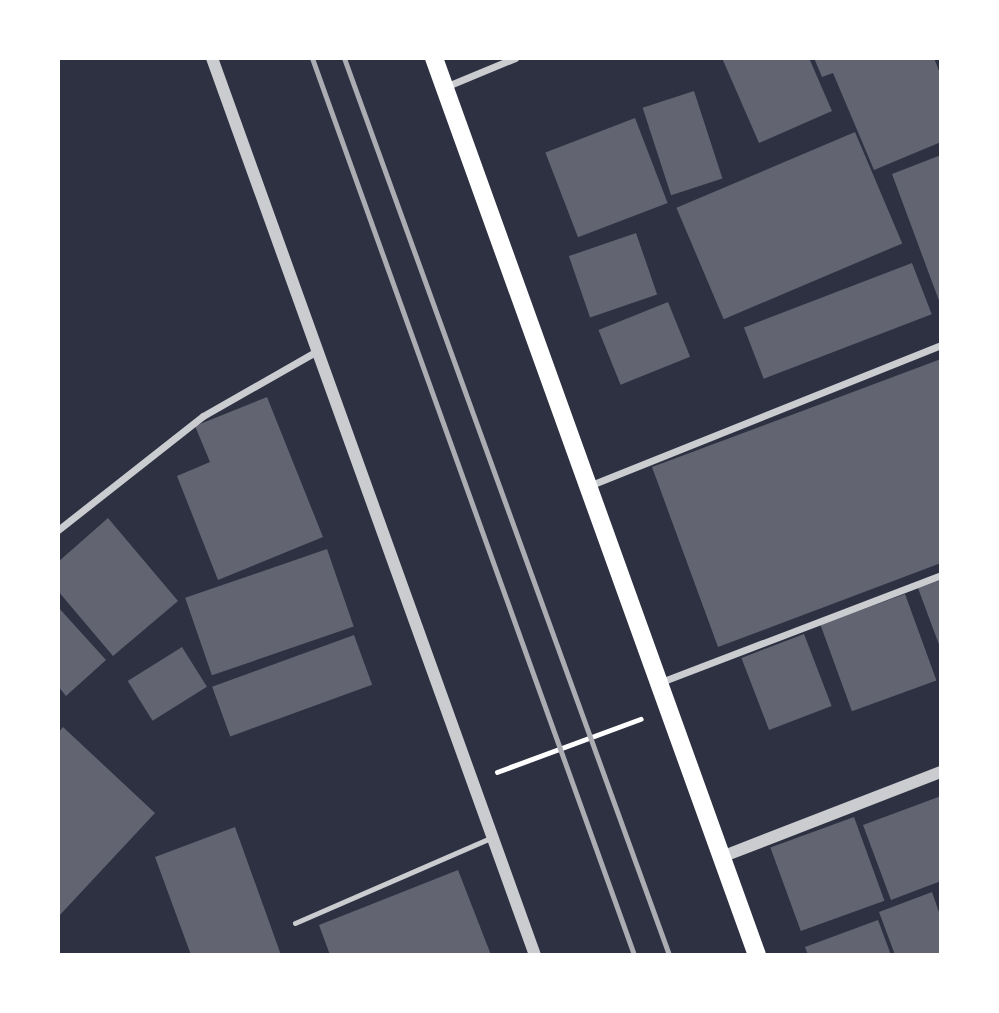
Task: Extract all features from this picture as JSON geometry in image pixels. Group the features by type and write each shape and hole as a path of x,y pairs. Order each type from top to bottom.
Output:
{"main road":[{"path":"434,58 591,485 757,955"}],"street":[{"path":"212,58 535,955"},
{"path":"444,87 515,58"},
{"path":"591,485 941,345"},
{"path":"58,530 203,416 317,351"},
{"path":"661,682 941,575"},
{"path":"724,856 941,772"}],"lane":[{"path":"295,923 493,837"}],"path":[{"path":"494,773 640,719"}],"building":[{"path":"722,58 809,58 832,111 759,143"},
{"path":"814,58 934,58 941,76 941,142 874,170 833,73 822,77"},
{"path":"694,91 722,178 671,195 643,108"},
{"path":"635,118 668,203 578,237 545,152"},
{"path":"855,132 902,243 724,319 676,208"},
{"path":"941,155 941,306 892,174"},
{"path":"636,233 657,294 590,318 569,256"},
{"path":"912,263 932,314 764,379 744,328"},
{"path":"668,302 690,357 621,385 598,330"},
{"path":"941,359 941,563 718,647 652,467"},
{"path":"267,397 323,537 218,580 177,476 210,462 195,426"},
{"path":"108,518 178,601 113,656 58,591 58,562"},
{"path":"327,549 354,627 212,675 185,598"},
{"path":"941,580 941,650 918,588"},
{"path":"905,594 936,680 852,711 820,625"},
{"path":"58,607 106,660 66,696 58,686"},
{"path":"804,634 832,706 769,730 741,658"},
{"path":"354,635 372,685 230,736 212,687"},
{"path":"182,647 207,687 153,721 128,681"},
{"path":"63,727 155,813 58,917 58,733"},
{"path":"941,796 941,881 891,900 863,825"},
{"path":"854,817 884,901 801,931 770,847"},
{"path":"235,827 281,955 191,955 155,857"},
{"path":"458,870 491,955 330,955 319,925"},
{"path":"932,892 941,918 941,954 895,955 879,912"},
{"path":"878,920 891,955 808,955 805,947"}],"railway":[{"path":"312,58 634,955"},
{"path":"344,58 669,955"}]}
